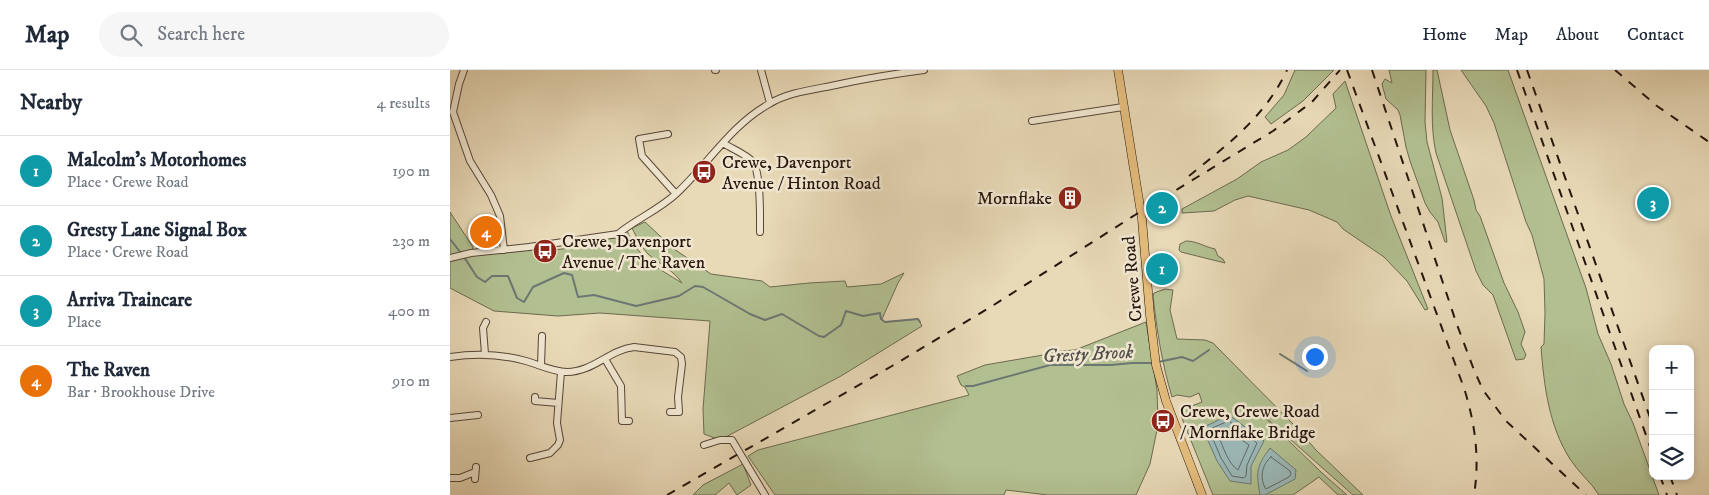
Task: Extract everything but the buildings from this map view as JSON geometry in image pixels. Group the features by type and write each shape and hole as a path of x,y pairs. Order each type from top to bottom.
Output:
{"main road":[{"name":"Crewe Road","path":"1118,70 1140,203 1156,363 1169,410 1202,495"}],"street":[{"path":"464,70 452,112 470,161 491,195 500,216 504,250"},
{"path":"760,70 770,103"},
{"path":"450,258 471,253 618,234 676,194 741,124 770,103 811,89 924,70"},
{"path":"1032,122 1123,108"},
{"path":"668,134 639,139 642,156 676,194"},
{"path":"723,143 749,158 756,168 760,232"},
{"path":"482,326 485,354"},
{"path":"541,366 542,336"},
{"path":"450,356 485,354 518,359 561,372 582,370 594,366 616,351 634,346 677,353 681,356 682,361 678,397 682,413 670,412"},
{"path":"605,359 621,386 622,421"},
{"path":"530,458 550,453 560,440 557,423 561,372"},
{"path":"535,401 558,402"},
{"path":"450,418 478,414"},
{"path":"704,445 720,440 732,440 765,495"},
{"path":"450,478 460,478 475,473"}],"green space":[{"path":"1295,70 1334,70 1303,101 1271,124 1265,117 1284,95"},
{"path":"1389,70 1426,70 1425,122 1427,142 1442,198 1447,242 1445,242 1438,222 1425,203 1410,161 1398,110 1386,99 1382,84 1385,79 1392,83"},
{"path":"1433,70 1437,70 1450,130 1476,210 1525,332 1521,344 1526,355 1524,359 1516,360 1493,295 1483,285 1476,271 1436,153 1432,122"},
{"path":"1461,70 1508,70 1586,288 1598,334 1649,467 1649,480 1654,480 1659,495 1599,495 1573,464 1557,433 1549,405 1541,347 1544,344 1544,279 1532,235 1526,222 1494,123 1486,106"},
{"path":"1345,81 1391,216 1428,309 1425,310 1407,281 1384,257 1343,229 1337,222 1309,210 1248,196 1235,200 1214,211 1182,213 1182,209 1237,179 1261,162 1288,150 1306,137 1336,108 1333,94"},
{"path":"450,212 473,247 471,253 529,247 545,251 579,247 627,231 643,256 656,267 682,283 671,271 646,252 632,228 645,222 674,249 711,274 762,281 770,287 845,281 847,287 881,284 904,273 882,319 885,322 918,319 922,326 841,376 720,440 704,434 703,409 710,321 600,313 558,316 494,311 450,288"},
{"path":"1186,241 1215,249 1218,256 1225,263 1181,252 1179,250 1180,244"},
{"path":"1165,289 1173,290 1170,310 1177,339 1205,340 1213,343 1298,429 1316,450 1363,495 1353,495 1256,409 1347,495 1338,495 1319,477 1293,495 1213,495 1179,411 1202,402 1199,393 1190,397 1177,395 1172,397 1165,372 1153,296 1154,293"},
{"path":"1146,322 1157,390 1158,425 1150,464 1136,495 1048,495 1006,490 1004,495 775,495 748,456 758,450 969,395 957,376 985,365 1059,351 1075,350"},
{"path":"743,464 751,485 737,495 729,483 715,495 693,495 703,485"}],"water":[{"path":"1229,415 1264,441 1251,466 1251,484 1230,481 1217,461 1203,429"},
{"path":"1270,448 1296,470 1295,479 1265,495 1260,495 1258,470"}],"waterway":[{"name":"Gresty Brook","path":"450,239 461,253"},
{"name":"Gresty Brook","path":"464,257 477,277 485,282 492,276 508,276 517,298 524,302 533,287 564,273 572,275 578,297 594,295 636,306 679,296 695,286 703,287 750,314 765,320 782,314 819,336 824,337 841,325 846,311 863,316 880,313 881,319 885,322 918,319 920,322"},
{"name":"Gresty Brook","path":"1158,362 1182,357 1193,361 1209,350"},
{"name":"Gresty Brook","path":"1280,354 1307,371"},
{"name":"Gresty Brook","path":"966,386 973,386 1050,365 1154,363"}],"railway":[{"path":"1189,176 1231,141 1257,116 1278,87 1287,70"},
{"path":"667,495 989,308 1135,215 1273,131 1312,102 1340,70"},
{"path":"1347,70 1464,388 1471,414 1475,441 1477,468 1474,495"},
{"path":"1372,70 1456,322 1483,390 1506,421 1586,495"},
{"path":"1517,70 1649,444"},
{"path":"1527,70 1649,415"},
{"path":"1615,70 1657,106 1709,142"},
{"path":"1661,480 1667,495"},
{"path":"1671,480 1677,495"}],"place":[{"name":"Crewe, Davenport Avenue / Hinton Road","path":"704,172"},
{"name":"Mornflake","path":"1070,198"},
{"name":"Arriva Traincare","path":"1653,203"},
{"name":"Gresty Lane Signal Box","path":"1162,208"},
{"name":"The Raven","path":"486,232"},
{"name":"Crewe, Davenport Avenue / The Raven","path":"545,251"},
{"name":"Malcolm's Motorhomes","path":"1162,269"},
{"name":"Crewe, Crewe Road / Mornflake Bridge","path":"1163,421"}]}
